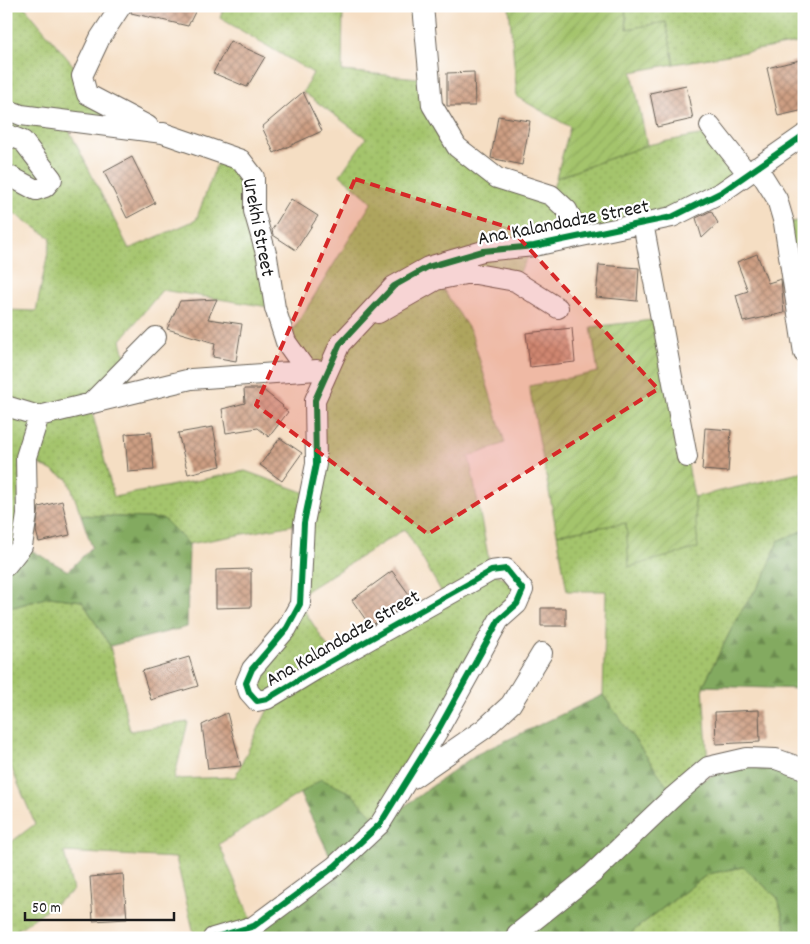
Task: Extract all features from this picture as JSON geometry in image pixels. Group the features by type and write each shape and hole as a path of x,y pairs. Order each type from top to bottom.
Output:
{"street":[{"name":"Urekhi Street","path":"121,6 100,38 82,76 86,94 163,134 241,160 254,176 254,212 267,257 275,308 286,342 306,370"},
{"path":"423,6 432,105 457,147 497,178 551,195 567,210 580,236"},
{"name":"Urekhi Street","path":"6,109 21,115 163,134"},
{"path":"710,126 753,170 777,199 784,223 804,353"},
{"path":"6,134 23,141 52,179 46,187 36,190 6,174"},
{"name":"Ana Kalandadze Street","path":"213,938 254,926 335,866 380,824 499,620 517,604 523,590 506,569 491,571 267,699 257,701 249,692 246,683 252,669 287,628 300,604 304,523 316,464 315,400 340,344 394,286 428,267 483,252 534,246 672,217 722,192 804,135"},
{"path":"643,223 686,457"},
{"path":"356,328 436,280 470,273 516,282 558,308"},
{"path":"90,404 156,336"},
{"path":"6,406 39,416 191,379 329,369"},
{"path":"6,566 22,546 27,515 26,457 39,416"},
{"path":"405,784 484,729 511,704 542,653"},
{"path":"517,934 592,874 674,796 708,767 747,758 776,759 804,769"}],"highlighted area":[{"path":"355,179 510,228 658,389 428,534 256,405"}],"green space":[{"path":"6,6 24,6 82,76 87,94 163,133 64,120 129,249 196,220 221,152 241,160 275,308 162,290 121,340 134,393 90,404 114,497 245,471 309,494 329,369 306,370 286,342 372,202 340,175 366,138 303,92 313,73 220,18 224,6 343,6 342,71 430,79 457,147 551,195 556,178 647,145 704,134 738,181 672,217 534,246 515,281 437,280 471,332 505,443 469,457 491,571 523,590 380,824 321,780 219,844 254,926 213,938 195,938 176,858 64,852 73,891 6,938 6,846 35,824 6,755 6,609 49,597 82,601 110,646 130,731 188,722 174,779 235,777 275,695 249,692 300,604 335,658 444,596 405,529 301,594 304,523 189,544 164,519 81,515 68,479 26,457 27,515 6,566 6,310 36,311 51,238 6,208"},
{"path":"509,6 625,6 627,29 666,22 674,64 632,72 647,145 556,178 570,127 517,97"},
{"path":"625,6 804,6 804,42 674,64 666,22 627,29"},
{"path":"804,220 804,353 784,223"},
{"path":"661,319 694,497 698,548 629,567 626,523 557,534 529,386 598,372 591,327"},
{"path":"804,472 804,530 778,541 765,576 738,616 703,686 708,767 674,796 603,695 606,591 567,591 557,534 626,523 630,566 697,548 694,497"},
{"path":"81,515 164,519 189,544 187,627 110,646 82,601 49,597 6,609 6,566 22,545 68,571 92,547"},
{"path":"804,530 804,689 703,686 738,616 765,576 778,541"},
{"path":"603,695 674,795 747,758 804,769 804,938 788,938 778,898 743,867 708,874 634,930 628,938 213,938 254,926 335,866 300,794 321,779 351,793 380,824 475,755"},
{"path":"743,867 778,898 788,938 628,938 634,930 708,874"}],"building":[{"path":"133,6 198,6 188,26 131,13"},
{"path":"230,41 265,57 247,87 213,73"},
{"path":"800,60 804,75 804,110 778,116 767,68"},
{"path":"474,72 475,106 447,106 447,73"},
{"path":"686,85 693,119 657,127 650,93"},
{"path":"303,92 322,131 274,153 262,127"},
{"path":"498,116 530,121 522,165 491,158"},
{"path":"132,157 155,203 127,218 104,172"},
{"path":"291,199 318,216 296,250 273,235 272,230"},
{"path":"711,211 718,223 702,238 696,218"},
{"path":"757,254 768,283 781,279 784,313 743,322 736,295 748,291 737,262"},
{"path":"599,265 639,268 637,301 596,297"},
{"path":"217,299 208,319 242,324 236,361 213,357 215,343 167,329 180,301"},
{"path":"572,328 575,362 530,367 526,333"},
{"path":"244,389 262,389 288,412 269,437 258,428 226,433 222,409 245,403"},
{"path":"213,427 221,466 188,474 178,433"},
{"path":"705,428 731,430 728,472 702,470"},
{"path":"151,432 154,470 128,472 125,434"},
{"path":"280,438 302,453 282,481 260,465"},
{"path":"62,501 70,535 39,542 36,531 39,507"},
{"path":"251,569 251,607 216,608 216,570"},
{"path":"392,571 414,601 370,626 352,600"},
{"path":"541,608 566,608 566,626 541,626"},
{"path":"189,657 198,686 151,700 142,671"},
{"path":"759,710 760,742 716,744 715,712"},
{"path":"227,713 241,766 208,769 202,725"},
{"path":"123,874 127,919 93,921 90,877"}],"cycle path":[{"path":"213,938 254,926 335,866 380,824 437,732 499,620 517,604 523,590 506,569 491,571 267,699 257,701 249,692 246,683 252,669 287,628 300,604 304,523 316,464 315,400 340,344 394,286 428,267 483,251 534,246 672,217 722,192 804,135"}]}
